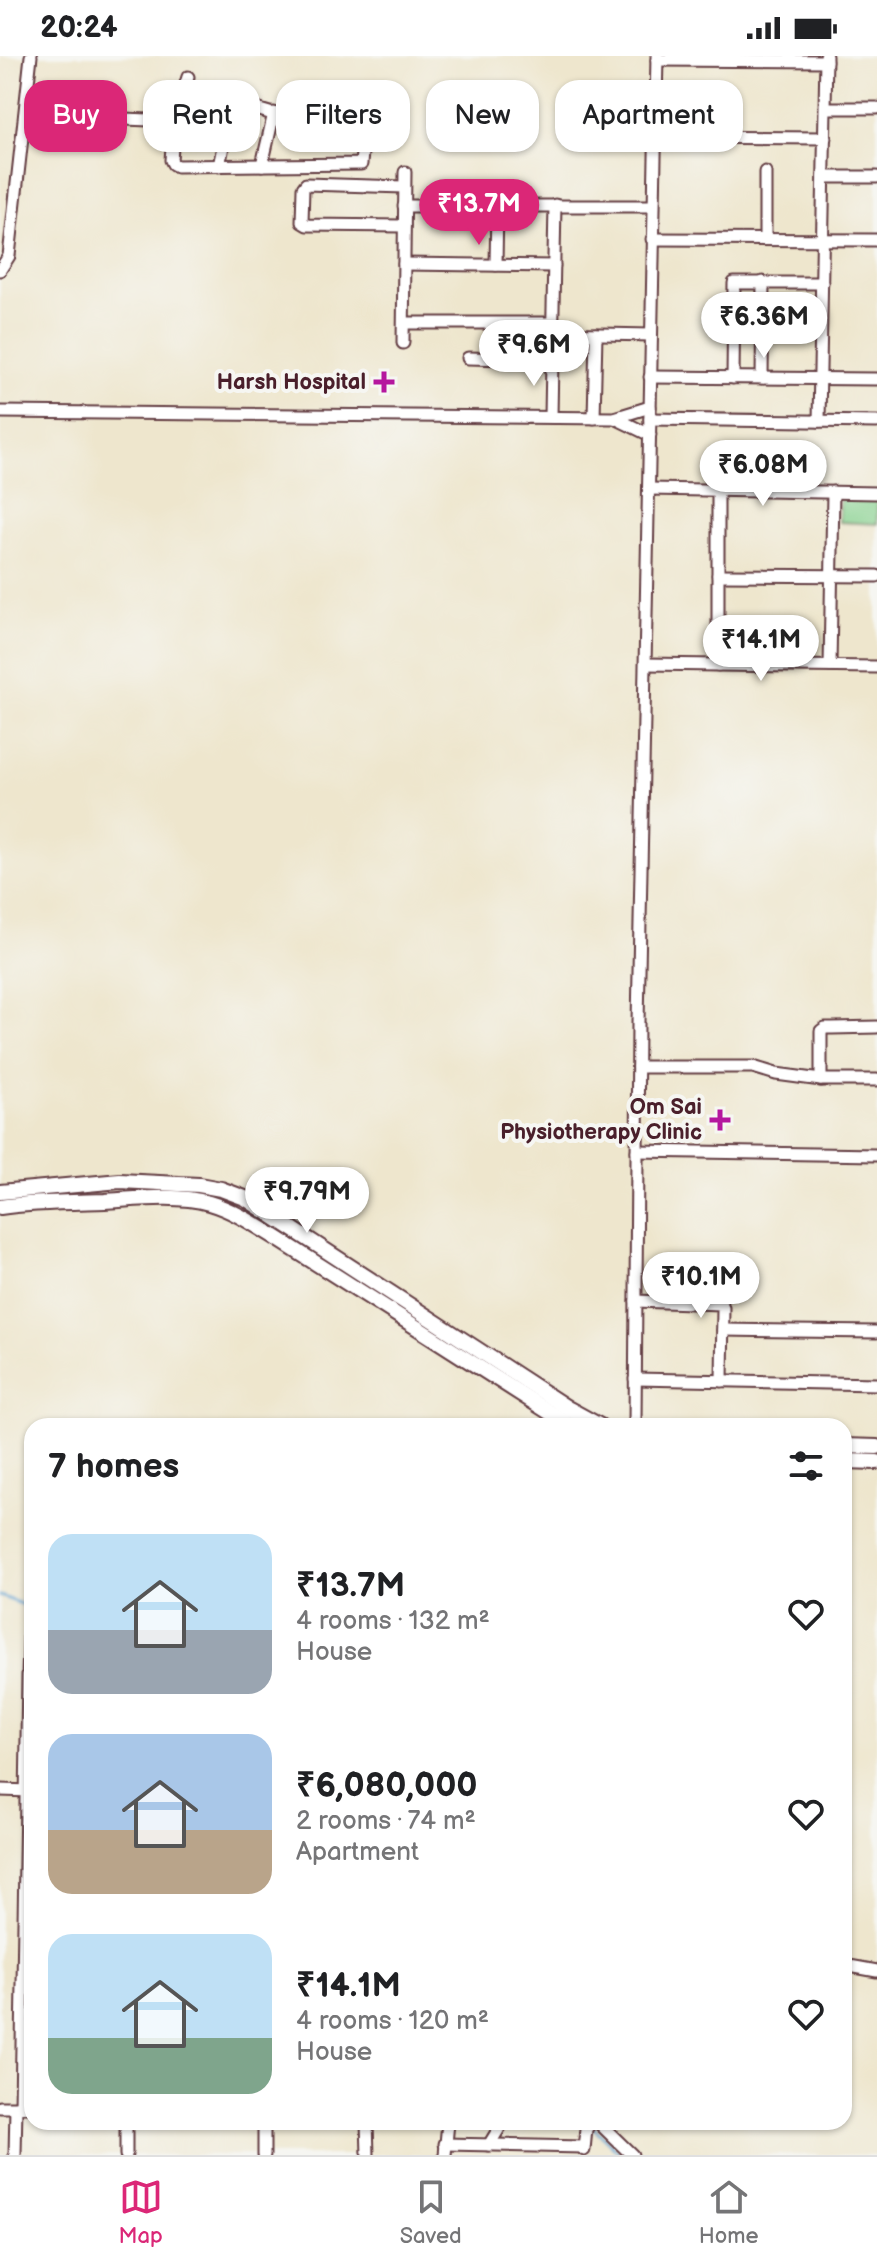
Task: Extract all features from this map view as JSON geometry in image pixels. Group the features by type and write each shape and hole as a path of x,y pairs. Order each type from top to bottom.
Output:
{"main road":[{"path":"0,1192 120,1181 221,1189 245,1198 587,1418"},
{"path":"0,1207 155,1198 185,1199 218,1207 255,1225 545,1418"},
{"path":"852,1446 877,1447"},
{"path":"852,1461 877,1462"}],"street":[{"path":"29,80 31,56"},
{"path":"656,80 657,58 826,59 819,421"},
{"path":"219,166 227,127 236,103 274,113 262,165"},
{"path":"826,108 877,108"},
{"path":"0,270 9,256 24,124"},
{"path":"743,138 825,138"},
{"path":"172,152 171,160 177,166 361,164 363,152"},
{"path":"635,1418 638,1067 655,152"},
{"path":"403,343 405,172"},
{"path":"765,172 765,239"},
{"path":"824,177 877,177"},
{"path":"404,187 306,184 303,188 302,222 304,225 404,226"},
{"path":"496,265 497,205"},
{"path":"551,417 555,205"},
{"path":"404,206 653,206"},
{"path":"652,239 877,240"},
{"path":"404,264 554,266"},
{"path":"762,378 763,282"},
{"path":"733,378 734,283 822,283"},
{"path":"404,323 651,335"},
{"path":"594,418 596,334"},
{"path":"468,358 552,360"},
{"path":"650,377 877,379"},
{"path":"0,412 594,418 650,413 877,422"},
{"path":"614,418 650,435"},
{"path":"649,489 877,493"},
{"path":"718,490 718,665"},
{"path":"830,666 833,492"},
{"path":"718,575 877,576"},
{"path":"646,664 877,667"},
{"path":"821,1080 821,1031 825,1028 877,1027"},
{"path":"638,1067 753,1067 776,1074 821,1080 877,1080"},
{"path":"637,1151 877,1155"},
{"path":"636,1301 721,1304 722,1381"},
{"path":"723,1330 877,1332"},
{"path":"635,1379 877,1384"},
{"path":"0,1790 24,1791"},
{"path":"852,1966 877,1971"},
{"path":"15,2155 24,2078"},
{"path":"0,2107 23,2107"},
{"path":"126,2130 126,2155"},
{"path":"264,2130 264,2155"},
{"path":"367,2130 368,2155"},
{"path":"447,2130 445,2150 489,2145 584,2151 588,2130"},
{"path":"489,2145 498,2130"},
{"path":"606,2130 632,2155"}],"green space":[{"path":"840,500 877,500 877,524 839,522"}],"waterway":[{"path":"0,1596 24,1605"},
{"path":"596,2130 622,2155"}],"place":[{"name":"Harsh Hospital","path":"384,382"},
{"name":"Om Sai Physiotherapy Clinic","path":"720,1120"}]}
